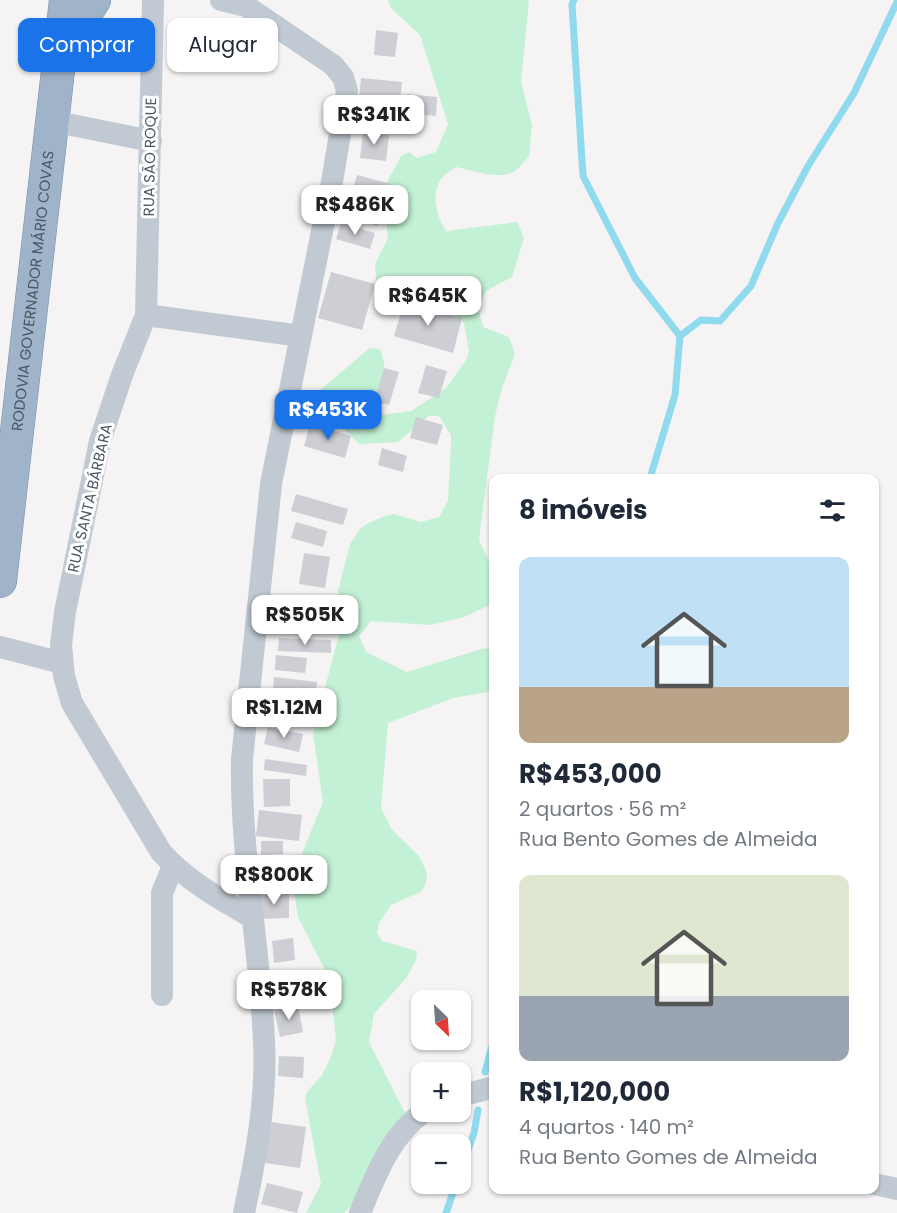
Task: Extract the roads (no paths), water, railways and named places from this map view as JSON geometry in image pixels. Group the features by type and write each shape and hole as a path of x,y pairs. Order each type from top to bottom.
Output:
{"highway":[{"path":"46,0 51,18"},
{"name":"RODOVIA GOVERNADOR MÁRIO COVAS","path":"64,18 66,0"},
{"path":"82,18 94,0"},
{"name":"RODOVIA GOVERNADOR MÁRIO COVAS","path":"0,581 58,72"}],"street":[{"name":"RUA SÃO ROQUE","path":"146,315 153,0"},
{"path":"221,0 239,3 255,12 333,64 343,77 346,91 330,192 271,483 242,759 241,788 246,862 254,918 264,1042 264,1079 258,1147 244,1213"},
{"path":"52,121 151,141"},
{"path":"146,315 301,336"},
{"name":"RUA SANTA BÁRBARA","path":"146,315 122,375 100,441 65,612 61,645 62,663 72,703 161,852 173,866 198,885 254,918"},
{"path":"0,647 62,663"},
{"path":"162,995 162,893 173,866"},
{"path":"471,1093 489,1088"},
{"path":"360,1213 378,1170 394,1141 411,1121"},
{"path":"879,1185 897,1189"}],"waterway":[{"path":"574,0 572,5 583,176 635,278 680,336"},
{"path":"651,474 675,395 680,336 701,320 720,321 751,286 778,223 808,166 854,93 897,2"},
{"path":"485,1072 489,1057"},
{"path":"471,1141 478,1110"},
{"path":"446,1213 453,1194"}]}
